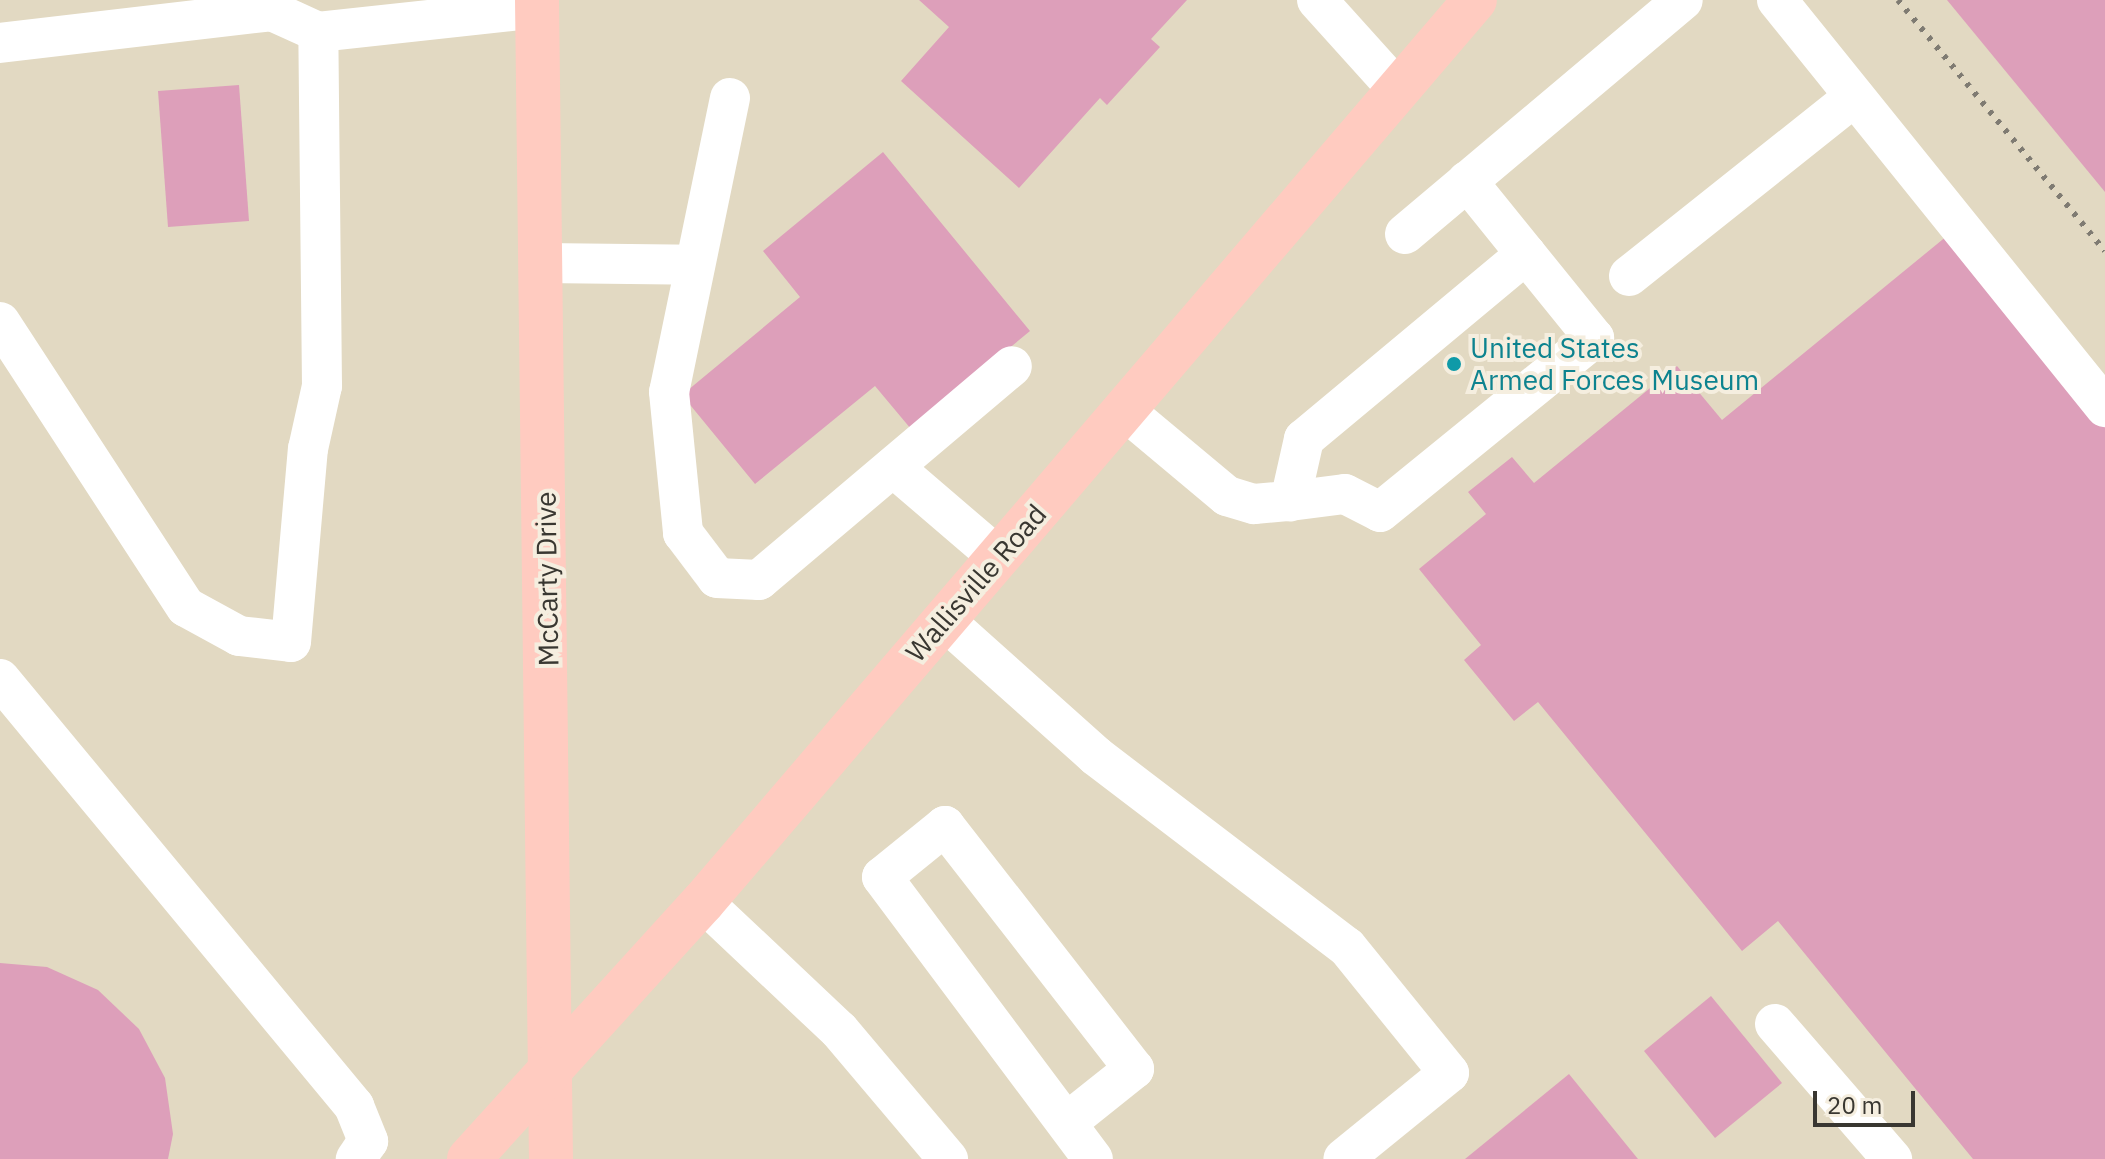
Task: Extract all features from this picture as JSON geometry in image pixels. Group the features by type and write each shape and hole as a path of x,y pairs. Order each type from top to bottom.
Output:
{"main road":[{"name":"Wallisville Road","path":"469,1159 552,1062 703,902 1475,0"},
{"name":"McCarty Drive","path":"538,4 551,1159"}],"lane":[{"path":"1317,0 1398,90"},
{"path":"1405,234 1683,0"},
{"path":"1777,0 2105,407"},
{"path":"0,43 272,11 318,32 538,4"},
{"path":"0,322 186,607 239,636 291,642 308,449 322,386 318,32"},
{"path":"1629,276 1854,97"},
{"path":"730,98 669,392 669,448 683,533 717,578 759,580 1012,366"},
{"path":"1124,410 1227,496 1254,504 1345,494 1380,512 1594,338 1467,181"},
{"path":"1290,501 1304,439 1526,254"},
{"path":"542,263 695,265"},
{"path":"893,467 998,557"},
{"path":"944,620 1096,756 1347,947 1449,1073 1343,1159"},
{"path":"0,679 354,1106 368,1141 356,1159"},
{"path":"1070,1120 1134,1069 945,826 882,877 1070,1120 1093,1159"},
{"path":"703,902 839,1030 948,1159"},
{"path":"1775,1024 1892,1159"}],"shaded area":[{"path":"0,0 2105,0 2105,1159 0,1159"}],"building":[{"path":"919,0 1187,0 1151,39 1160,47 1107,105 1100,98 1019,188 901,81 949,27"},
{"path":"1947,0 2105,0 2105,192"},
{"path":"239,85 249,221 168,227 158,91"},
{"path":"883,152 1030,331 911,429 875,386 755,484 682,395 800,297 763,251"},
{"path":"1953,231 2105,417 2105,1159 1973,1159 1778,921 1742,951 1538,702 1514,721 1464,660 1481,645 1419,569 1486,514 1468,492 1512,457 1534,483 1677,366 1722,420"},
{"path":"0,963 47,967 98,990 139,1029 165,1078 173,1134 168,1159 0,1159"},
{"path":"1711,996 1782,1083 1715,1138 1644,1051"},
{"path":"1569,1074 1638,1159 1465,1159"}],"railway":[{"path":"1898,0 2105,251"}],"place":[{"name":"United States Armed Forces Museum","path":"1454,364"}]}
